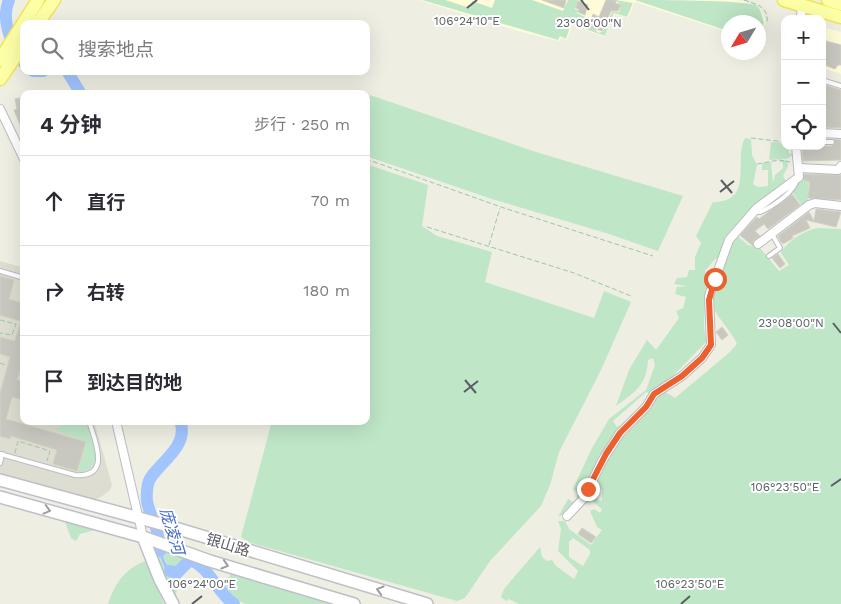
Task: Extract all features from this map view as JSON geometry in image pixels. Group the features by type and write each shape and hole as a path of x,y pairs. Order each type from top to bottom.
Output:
{"main road":[{"path":"26,20 38,0"},
{"path":"40,20 54,0"},
{"path":"784,0 841,17"},
{"path":"828,0 841,4"},
{"path":"0,79 4,61 20,29"},
{"path":"4,61 20,47"},
{"name":"银山路","path":"0,480 172,528 427,604"},
{"name":"银山路","path":"0,497 147,538 210,561 354,604"},
{"path":"147,538 157,575 173,604"}],"street":[{"path":"801,15 803,6"},
{"path":"0,109 20,151"},
{"path":"826,133 841,134"},
{"path":"567,516 584,498 602,461 620,433 646,407 654,394 682,376 707,352 711,345 709,300 729,240 755,211 797,179 799,166 797,150"},
{"path":"799,166 838,170 841,166"},
{"path":"758,244 808,205 815,203 841,206"},
{"path":"117,425 147,538"}],"lane":[{"path":"826,81 841,86"},
{"path":"826,142 832,142"},
{"path":"769,256 779,249 780,245 770,233"},
{"path":"0,271 20,277"},
{"path":"0,463 1,454 81,476 94,469 100,456 90,425"}],"path":[{"path":"744,0 760,6 765,11 767,22"},
{"path":"751,138 781,142"},
{"path":"757,164 784,160 799,166"},
{"path":"370,161 501,207 652,256"},
{"path":"488,246 501,207"},
{"path":"427,227 574,273 631,296"},
{"path":"0,320 16,324 12,335 0,333"},
{"path":"0,363 6,365"},
{"path":"14,458 18,442 50,451 45,466"}],"shaded area":[{"path":"419,0 739,0 759,6 763,15 721,15 721,30 635,2 628,18 615,14 605,37 572,25 567,40 561,38 559,41 518,31"},
{"path":"826,28 841,32 841,74 826,69"},
{"path":"0,261 20,267 20,425 95,425 112,485 110,490 94,500 0,474"}],"green space":[{"path":"422,0 445,0 470,8 472,1 492,8 495,0 532,0 563,11 568,0 578,0 575,9 578,10 577,13 590,19 587,28 596,28 595,30 599,33 603,31 612,12 619,12 621,5 615,0 633,3 627,17 614,13 605,36 571,24 566,39 560,36 558,40"},
{"path":"635,0 716,1 746,3 758,6 762,15 721,15 721,29"},
{"path":"370,95 536,152 683,196 658,251 606,233 492,199 370,157"},
{"path":"745,138 751,139 752,155 757,165 753,184 758,187 768,186 768,170 762,170 762,163 771,162 773,183 775,175 783,168 783,163 779,161 787,160 788,166 783,176 787,183 736,225 728,236 719,258 715,259 705,271 707,282 711,284 704,313 704,328 707,341 664,385 650,395 647,392 645,393 613,421 617,427 625,424 596,476 578,501 558,517 568,499 573,502 576,500 578,494 573,489 591,450 609,419 646,390 655,365 653,358 648,360 645,376 639,387 616,406 629,370 647,340 656,350 679,318 676,311 683,308 686,297 675,294 677,287 687,286 674,284 677,278 687,277 689,270 695,270 695,257 701,243 696,236 713,202 726,200 734,195 738,188 742,147"},
{"path":"771,142 781,143 781,150 789,150 789,153 794,155 786,159 769,160"},
{"path":"370,165 428,185 422,226 437,236 492,252 485,282 594,318 604,291 631,302 601,370 559,452 550,485 541,506 490,561 465,598 457,601 248,542 241,537 271,425 370,425"},
{"path":"800,180 809,182 808,199 802,206 792,192"},
{"path":"812,229 841,229 841,604 519,604 509,599 506,601 501,597 504,589 540,547 542,557 547,561 552,560 556,566 574,579 578,571 558,551 561,529 558,521 565,521 569,529 591,545 602,530 597,527 590,511 594,509 600,513 602,509 593,502 594,497 586,497 592,489 598,495 598,500 602,501 602,490 594,481 623,437 652,407 656,398 664,391 675,398 737,344 715,311 711,299 730,243 736,235 748,245 760,248 779,271 789,265 781,253 787,244","holes":["573,538 590,550 590,554 583,566 569,557 569,542"]},
{"path":"88,425 94,444 95,459 92,466 87,470 78,472 87,442 55,430 61,426"},
{"path":"65,522 95,530 80,534 76,541 71,538"},
{"path":"154,547 157,548 165,569 180,573 183,569 175,597 162,572"},
{"path":"161,549 183,558 184,562 177,571 169,569"},
{"path":"145,561 164,604 108,604 121,578 131,569"},
{"path":"231,573 337,604 246,604 233,599 223,590"}],"water":[{"path":"157,548 161,549 166,563 171,569 177,571 184,562 183,569 177,575 171,575 165,569"}],"building":[{"path":"542,0 566,0 564,8"},
{"path":"606,0 617,0 615,3 621,5 618,11 611,11 602,31 588,27 593,14 599,17"},
{"path":"578,1 588,5 585,15 578,12 579,9 576,8"},
{"path":"826,41 841,45 841,65 838,65 835,69 826,66"},
{"path":"826,85 841,90 841,128 826,127"},
{"path":"20,98 20,125 14,110 17,109 15,99"},
{"path":"834,139 841,140 841,160 803,161 802,150 826,150 826,146 832,146 835,143"},
{"path":"804,174 841,175 841,200 808,198 810,182 803,180"},
{"path":"792,194 800,205 768,229 764,224 755,231 760,236 753,241 753,246 740,235 757,217 759,219"},
{"path":"816,209 841,212 836,227 806,220 810,228 792,236 793,238 783,244 781,242 778,236 809,212 814,221"},
{"path":"778,254 785,264 780,268 772,258"},
{"path":"0,276 14,280 9,299 20,303 20,321 0,315"},
{"path":"20,324 20,371 17,380 20,381 20,399 12,397 6,419 20,423 20,425 27,425 86,442 77,471 53,464 57,450 11,436 10,439 0,436 0,393 10,357 0,354 0,337 15,341"},
{"path":"722,327 728,335 722,340 716,332"},
{"path":"582,528 596,537 591,543 578,534"}],"waterway":[{"name":"庞凌河","path":"9,0 6,16 7,24 15,49 20,57"},
{"name":"庞凌河","path":"69,75 79,90"},
{"name":"庞凌河","path":"160,551 157,531 147,502 148,484 156,471 176,449 182,431 181,425"},
{"name":"庞凌河","path":"170,571 177,573 190,560 197,563 234,604"}],"route":[{"path":"588,489 606,454 620,433 646,407 654,394 682,376 707,352 711,345 709,296 715,279"}]}
